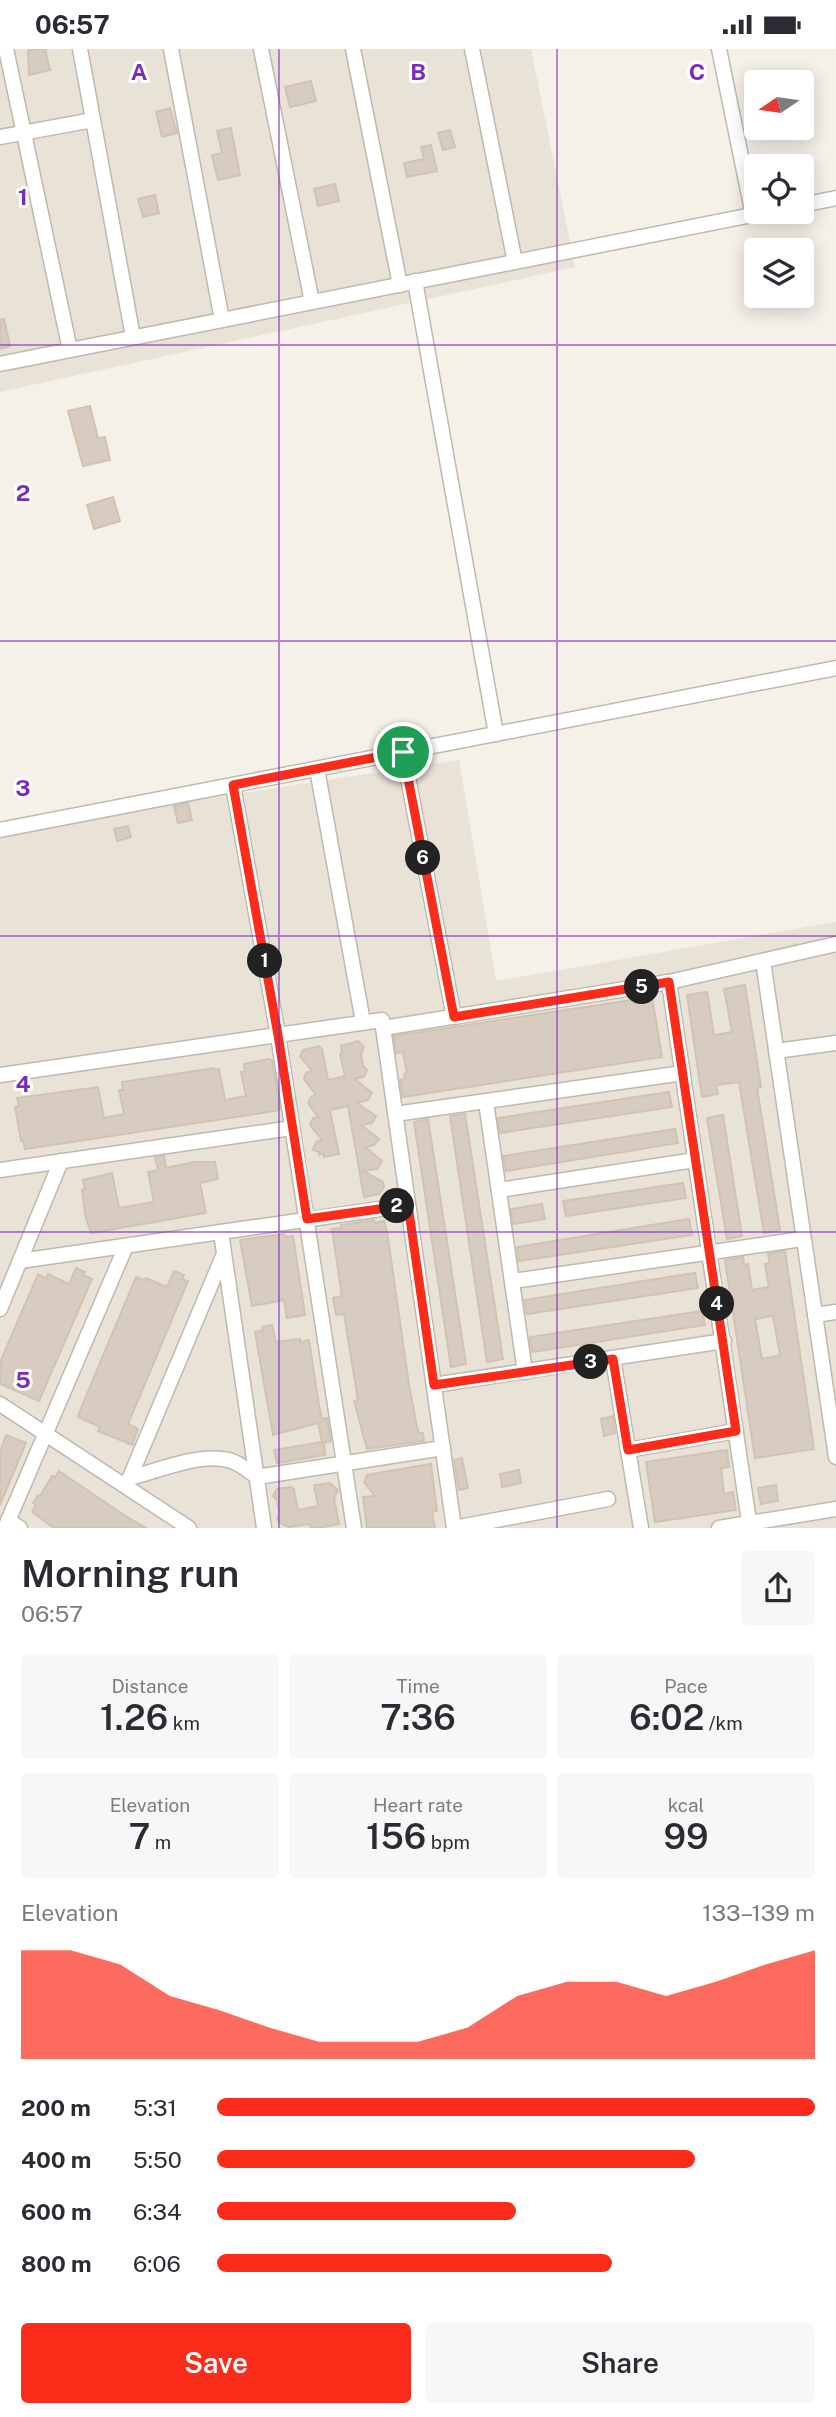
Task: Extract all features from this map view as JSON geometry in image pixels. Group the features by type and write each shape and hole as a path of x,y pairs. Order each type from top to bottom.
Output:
{"street":[{"path":"6,49 70,350"},
{"path":"80,49 133,337"},
{"path":"171,49 222,320"},
{"path":"261,49 312,302"},
{"path":"353,49 400,285"},
{"path":"472,49 515,262"},
{"path":"719,49 745,154"},
{"path":"0,137 93,120"},
{"path":"814,203 836,198"},
{"path":"0,364 744,216"},
{"path":"415,281 496,734"},
{"path":"0,830 836,668"},
{"path":"403,752 454,1017"},
{"path":"317,769 363,1022"},
{"path":"233,785 278,1035 354,1528"},
{"path":"383,1028 669,982 836,944"},
{"path":"763,961 836,1457"},
{"path":"669,982 750,1526"},
{"path":"0,1075 382,1020 454,1528 608,1499"},
{"path":"776,1051 836,1043"},
{"path":"395,1114 683,1073"},
{"path":"486,1102 525,1371"},
{"path":"0,1170 292,1128"},
{"path":"499,1190 695,1160"},
{"path":"0,1309 61,1161"},
{"path":"20,1261 408,1205"},
{"path":"221,1232 264,1528"},
{"path":"513,1281 803,1239"},
{"path":"11,1525 45,1433 126,1246"},
{"path":"128,1483 224,1254"},
{"path":"815,1315 836,1312"},
{"path":"434,1385 724,1341"},
{"path":"820,1350 836,1348"},
{"path":"613,1359 641,1528"},
{"path":"0,1404 128,1483 189,1528"},
{"path":"628,1450 736,1431"},
{"path":"128,1483 190,1461 222,1458 240,1464 257,1477 443,1448"},
{"path":"719,1528 750,1526 836,1509"}],"shaded area":[{"path":"0,49 531,49 575,267 0,392"},
{"path":"459,760 496,981 836,922 836,1528 0,1528 0,830"}],"building":[{"path":"45,49 50,70 29,75 28,50"},
{"path":"311,81 316,101 290,107 285,87"},
{"path":"170,108 177,133 162,137 156,112"},
{"path":"231,128 240,175 218,180 212,155 222,153 217,131"},
{"path":"450,130 455,147 443,150 438,133"},
{"path":"431,145 437,171 407,177 404,163 424,159 421,147"},
{"path":"335,184 339,201 318,206 314,189"},
{"path":"155,195 159,213 143,217 138,199"},
{"path":"4,319 10,346 0,349 0,320"},
{"path":"90,406 98,438 105,437 110,460 83,466 68,411"},
{"path":"113,497 120,521 94,529 87,505"},
{"path":"188,803 192,820 178,823 174,806"},
{"path":"128,826 131,837 117,841 114,829"},
{"path":"745,985 761,1087 757,1088 780,1230 764,1233 739,1082 716,1085 718,1094 702,1097 687,995 707,992 714,1035 732,1032 724,989"},
{"path":"652,997 662,1057 403,1097 400,1080 405,1079 404,1074 407,1073 403,1052 396,1053 394,1036"},
{"path":"358,1041 364,1047 361,1054 363,1066 367,1070 364,1077 355,1079 372,1093 368,1100 357,1103 376,1116 372,1123 361,1125 379,1139 374,1145 365,1147 382,1161 377,1169 363,1171 383,1182 384,1187 379,1194 364,1197 348,1106 330,1110 339,1154 324,1157 324,1154 319,1155 319,1152 313,1150 316,1142 322,1140 310,1125 313,1118 318,1117 308,1103 311,1097 316,1095 304,1079 306,1073 312,1071 300,1056 303,1050 319,1046 322,1049 328,1080 345,1076 341,1046"},
{"path":"272,1060 280,1109 275,1111 25,1149 23,1140 21,1141 15,1107 19,1106 17,1098 98,1087 104,1118 124,1114 119,1090 123,1090 122,1082 214,1068 219,1069 225,1100 246,1096 241,1072 245,1072 244,1064"},
{"path":"669,1092 672,1107 500,1133 498,1118"},
{"path":"465,1114 503,1359 487,1362 450,1116"},
{"path":"723,1115 742,1236 727,1239 707,1118"},
{"path":"428,1119 466,1364 451,1367 414,1122"},
{"path":"675,1129 678,1143 506,1171 503,1156"},
{"path":"164,1156 166,1168 194,1162 215,1162 218,1179 200,1183 206,1213 91,1233 85,1214 83,1180 112,1173 119,1208 154,1202 148,1172 158,1170 155,1157"},
{"path":"683,1183 686,1198 566,1216 563,1201"},
{"path":"542,1204 545,1219 513,1224 511,1209"},
{"path":"689,1219 692,1235 519,1261 517,1247"},
{"path":"374,1220 375,1223 384,1221 387,1231 409,1385 417,1427 419,1433 423,1433 424,1441 367,1449 354,1401 358,1400 344,1314 336,1315 333,1298 342,1296 332,1229"},
{"path":"284,1234 285,1237 293,1236 305,1315 287,1318 284,1300 252,1306 240,1240"},
{"path":"785,1251 814,1449 755,1458 725,1260 743,1257 744,1265 748,1264 752,1290 769,1287 765,1264 770,1263 768,1254","holes":["773,1316 780,1355 762,1359 755,1319"]},
{"path":"76,1268 92,1279 39,1401 0,1384 1,1360 38,1274 46,1278 48,1274 69,1284"},
{"path":"174,1271 184,1275 182,1279 188,1281 128,1424 138,1429 132,1445 98,1431 100,1427 78,1417 136,1277 144,1280 146,1278 167,1287"},
{"path":"695,1273 698,1288 527,1314 524,1300"},
{"path":"702,1311 705,1325 532,1352 530,1337"},
{"path":"272,1325 276,1342 309,1340 319,1406 322,1419 327,1418 331,1441 324,1443 325,1455 277,1463 274,1450 322,1442 318,1423 273,1435 255,1332"},
{"path":"613,1416 615,1433 604,1436 601,1419"},
{"path":"6,1435 26,1443 0,1505 0,1452"},
{"path":"727,1450 729,1467 721,1468 724,1494 733,1492 736,1510 655,1522 646,1462"},
{"path":"462,1458 468,1488 459,1490 454,1460"},
{"path":"431,1464 437,1511 432,1512 435,1528 367,1528 363,1497 375,1496 364,1482 367,1475"},
{"path":"519,1470 521,1483 502,1487 500,1474"},
{"path":"59,1471 146,1528 54,1528 32,1512 38,1495 40,1496 52,1476 55,1477"},
{"path":"330,1483 338,1490 334,1498 339,1524 318,1528 311,1528 310,1524 289,1527 277,1519 277,1500 273,1496 277,1489 294,1489 298,1510 318,1506 314,1485"},
{"path":"776,1485 778,1501 761,1504 758,1488"}],"route":[{"path":"403,752 454,1017 669,982 736,1431 628,1450 613,1359 434,1385 408,1205 307,1219 278,1035 233,785 403,752"}]}
